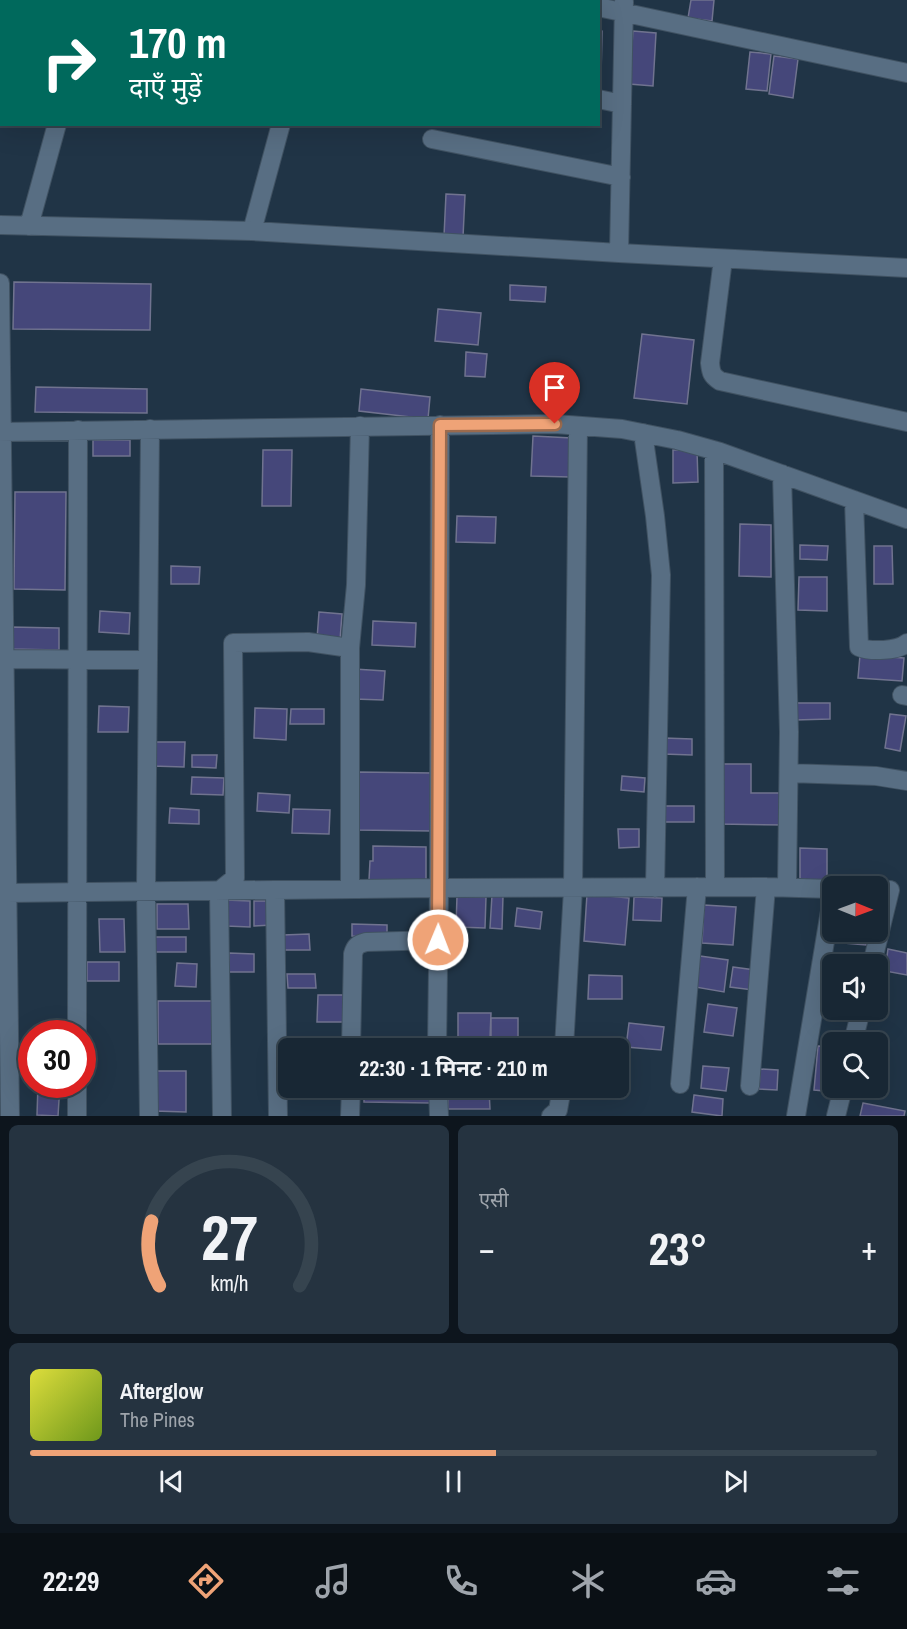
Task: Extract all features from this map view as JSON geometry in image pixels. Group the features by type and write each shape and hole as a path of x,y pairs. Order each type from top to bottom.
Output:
{"street":[{"path":"620,253 624,6"},
{"path":"600,7 624,6 907,73"},
{"path":"600,99 622,104"},
{"path":"29,226 56,126"},
{"path":"252,231 280,126"},
{"path":"432,139 621,177"},
{"path":"0,225 252,231 907,268"},
{"path":"723,259 710,363 714,377 720,381 907,422"},
{"path":"0,283 10,1116"},
{"path":"1,431 555,424 622,429 714,450 907,519"},
{"path":"437,1038 440,425"},
{"path":"350,889 350,648 356,585 360,426"},
{"path":"565,1038 573,888 578,426"},
{"path":"149,1116 146,891 150,429"},
{"path":"77,1020 78,430"},
{"path":"643,433 661,575 655,888"},
{"path":"714,450 716,887"},
{"path":"782,474 789,773 787,887"},
{"path":"854,500 859,647 866,649 895,648 907,643"},
{"path":"219,891 235,878 233,643 308,642 350,648"},
{"path":"4,659 148,660"},
{"path":"789,773 876,776 907,781"},
{"path":"680,1084 697,887"},
{"path":"750,1086 766,887"},
{"path":"7,893 439,888 822,889"},
{"path":"275,890 278,1116"},
{"path":"875,954 892,890"},
{"path":"219,891 222,1116"},
{"path":"351,1038 355,947 366,942 438,940"},
{"path":"796,1116 825,942"},
{"path":"77,1098 77,1116"},
{"path":"350,1116 351,1098"},
{"path":"438,1098 439,1116"},
{"path":"551,1116 558,1110 560,1098"},
{"path":"836,1116 840,1098"}],"building":[{"path":"691,0 714,0 712,21 688,18"},
{"path":"600,30 602,31 600,77"},
{"path":"633,31 656,33 653,86 629,84"},
{"path":"750,52 771,54 767,91 746,89"},
{"path":"774,56 798,59 793,98 769,94"},
{"path":"446,194 465,195 463,237 444,236"},
{"path":"14,282 151,284 150,330 13,329"},
{"path":"510,285 546,287 545,302 510,300"},
{"path":"438,309 481,313 478,345 435,341"},
{"path":"642,334 694,340 687,404 634,398"},
{"path":"466,352 487,354 485,377 465,376"},
{"path":"36,387 147,389 147,413 35,412"},
{"path":"361,389 430,397 428,419 359,411"},
{"path":"533,436 572,438 570,477 531,476"},
{"path":"93,440 130,440 130,456 93,456"},
{"path":"263,450 292,450 291,506 262,506"},
{"path":"673,450 697,450 698,482 673,483"},
{"path":"15,492 66,492 65,590 14,589"},
{"path":"457,516 496,517 495,543 456,542"},
{"path":"740,524 771,525 771,577 739,576"},
{"path":"800,545 828,546 827,560 800,559"},
{"path":"874,546 892,546 893,584 874,584"},
{"path":"171,566 200,567 199,584 171,584"},
{"path":"799,577 827,577 827,611 798,610"},
{"path":"100,611 130,613 129,634 99,632"},
{"path":"319,612 342,614 340,640 317,639"},
{"path":"373,621 416,623 415,647 372,645"},
{"path":"10,627 59,628 59,650 10,649"},
{"path":"860,655 904,658 902,681 858,678"},
{"path":"354,669 385,671 383,700 354,699"},
{"path":"795,703 830,703 830,719 795,720"},
{"path":"99,706 129,707 128,732 98,732"},
{"path":"255,708 287,709 286,740 254,738"},
{"path":"291,709 324,709 324,724 290,724"},
{"path":"890,714 906,716 900,751 885,748"},
{"path":"664,738 692,739 692,755 663,754"},
{"path":"152,742 185,742 184,767 152,766"},
{"path":"192,755 217,755 216,768 192,767"},
{"path":"718,764 751,764 751,793 786,793 786,825 718,824"},
{"path":"357,772 432,773 432,831 356,830"},
{"path":"622,776 645,778 644,792 621,790"},
{"path":"192,777 224,778 223,795 191,794"},
{"path":"258,793 290,795 289,813 257,811"},
{"path":"664,806 694,806 694,822 664,822"},
{"path":"170,808 199,810 199,824 169,823"},
{"path":"293,809 330,810 329,834 292,833"},
{"path":"618,829 639,829 639,847 619,848"},
{"path":"373,846 426,847 426,881 369,880"},
{"path":"800,848 827,849 827,876 822,876 822,881 800,881"},
{"path":"587,894 629,898 625,945 584,941"},
{"path":"492,895 503,896 502,929 490,928"},
{"path":"457,896 486,897 485,928 456,927"},
{"path":"634,897 662,898 661,921 633,920"},
{"path":"226,900 250,901 250,927 226,926"},
{"path":"254,901 272,901 272,925 254,926"},
{"path":"157,904 188,904 189,929 157,929"},
{"path":"704,905 736,907 733,945 702,943"},
{"path":"517,908 542,912 540,929 515,926"},
{"path":"99,919 124,919 125,952 100,952"},
{"path":"352,924 387,925 387,937 352,936"},
{"path":"309,934 310,950 283,950 283,935"},
{"path":"154,937 186,937 186,952 154,952"},
{"path":"844,942 866,942 866,945"},
{"path":"888,949 907,953 907,975 888,972"},
{"path":"229,953 254,954 254,972 229,972"},
{"path":"700,956 728,960 724,992 695,987"},
{"path":"87,962 119,962 119,981 87,981"},
{"path":"177,963 197,964 196,987 175,986"},
{"path":"733,967 755,970 753,990 730,987"},
{"path":"287,974 315,974 316,988 288,988"},
{"path":"589,975 622,976 622,999 588,999"},
{"path":"318,995 345,995 345,1022 317,1022"},
{"path":"158,1001 213,1001 212,1044 158,1044"},
{"path":"708,1004 737,1008 733,1036 704,1032"},
{"path":"458,1013 491,1013 490,1038 458,1037"},
{"path":"491,1018 518,1018 518,1038 491,1038"},
{"path":"629,1023 664,1027 661,1050 629,1047 629,1038 627,1038"},
{"path":"818,1046 822,1046 822,1091 814,1090"},
{"path":"703,1066 729,1068 726,1091 701,1088"},
{"path":"760,1069 778,1070 777,1090 759,1089"},
{"path":"155,1071 186,1071 186,1112 154,1111"},
{"path":"694,1095 723,1099 722,1116 692,1112"},
{"path":"38,1098 59,1098 58,1116 37,1115"},
{"path":"364,1098 430,1098 430,1103 364,1102"},
{"path":"448,1098 489,1098 490,1109 448,1109"},
{"path":"863,1103 905,1111 904,1116 860,1116"}],"route":[{"path":"438,940 440,425 555,424"}]}
